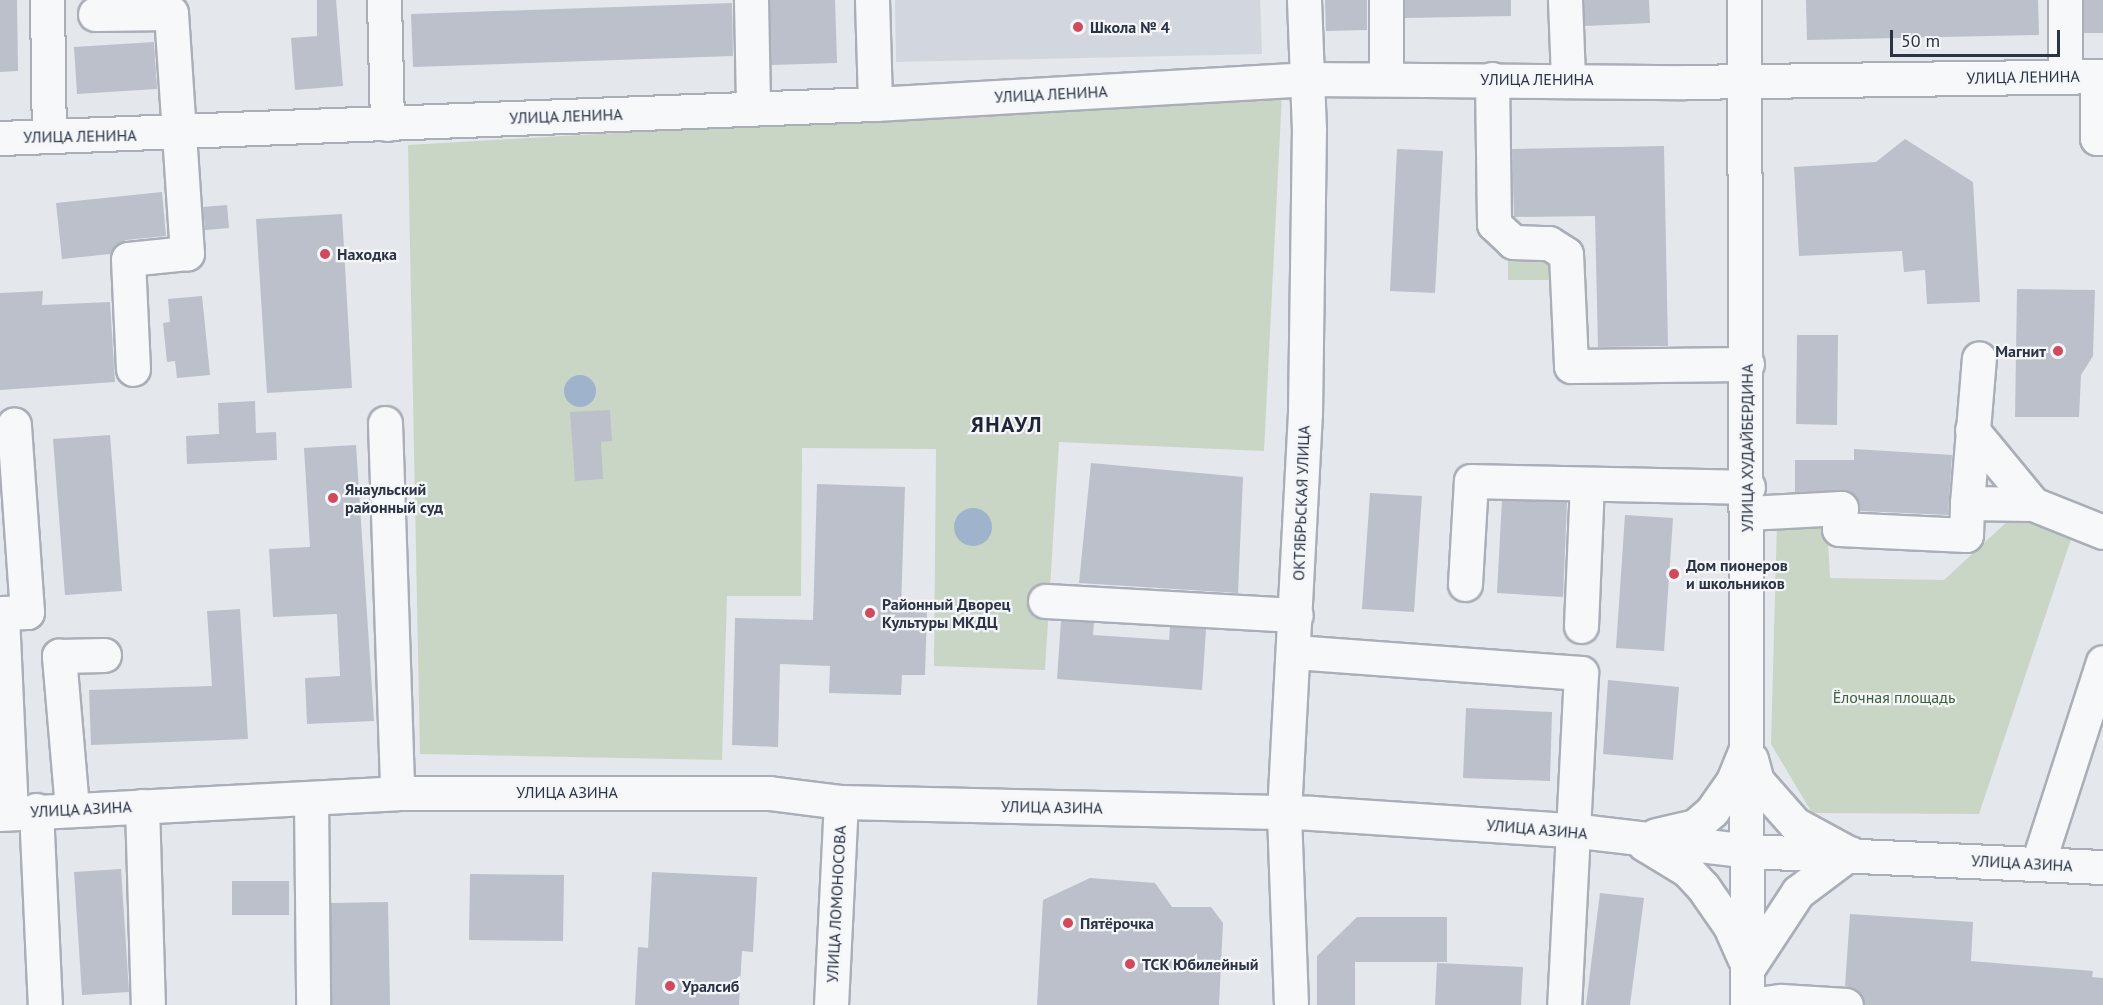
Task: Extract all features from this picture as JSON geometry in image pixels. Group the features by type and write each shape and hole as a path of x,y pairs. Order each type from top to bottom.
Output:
{"street":[{"path":"47,0 49,136"},
{"path":"384,0 387,124"},
{"path":"751,0 753,108"},
{"path":"872,0 875,104"},
{"name":"ОКТЯБРЬСКАЯ УЛИЦА","path":"1291,1005 1284,813 1305,413 1309,130 1305,79 1304,0"},
{"path":"1386,0 1386,79"},
{"path":"1565,0 1568,78"},
{"name":"УЛИЦА ХУДАЙБЕРДИНА","path":"1744,0 1748,500 1748,968 1765,1004"},
{"path":"2065,0 2088,76 2097,138 2103,138"},
{"path":"95,14 171,13 187,253 128,260 133,369"},
{"name":"УЛИЦА ЛЕНИНА","path":"0,138 178,134 875,104 1305,79 1568,78 1746,81 2088,76"},
{"path":"1492,79 1494,224 1513,242 1549,243 1566,254 1570,366 1747,364"},
{"path":"1465,585 1471,481 1587,484 1841,508 1839,529 1966,535 1979,358"},
{"path":"385,423 397,793"},
{"path":"14,424 27,612 2,613 16,812 45,1005"},
{"path":"1972,430 2033,504"},
{"path":"1581,626 1587,484"},
{"path":"1967,503 2033,504 2103,532"},
{"path":"1045,600 1296,615"},
{"path":"1294,652 1581,673 1571,830 1564,1005"},
{"path":"72,808 59,656 104,655"},
{"path":"2038,863 2103,662"},
{"path":"1634,839 1695,826 1733,781 1748,744"},
{"path":"1748,744 1757,781 1774,801 1796,824 1850,853 1798,892 1748,968"},
{"name":"УЛИЦА АЗИНА","path":"16,812 397,793 769,794 841,802 1284,813 1571,830 1749,851 1850,853 2103,867"},
{"path":"311,799 313,1005"},
{"name":"УЛИЦА ЛОМОНОСОВА","path":"831,1005 841,802"},
{"path":"142,806 148,1005"},
{"path":"1634,839 1687,870 1703,887 1730,926 1748,968"},
{"path":"1765,1004 1846,1005"}],"shaded area":[{"name":"Школа № 4","path":"895,0 1260,0 1262,54 896,62"}],"green space":[{"path":"1282,94 1264,451 1059,442 1045,670 934,666 936,449 802,448 801,596 727,596 722,760 420,754 408,145"},
{"path":"1508,259 1550,261 1555,280 1508,280"},
{"name":"Ёлочная площадь","path":"2010,519 2048,519 2073,533 1979,814 1812,813 1771,744 1777,522 1827,521 1830,578 1944,580"}],"water":[{"path":"580,375 591,380 596,391 591,402 580,407 569,402 564,391 569,380"},
{"path":"973,508 987,513 992,527 987,541 973,546 959,541 954,527 959,513"}],"building":[{"path":"0,0 17,0 18,71 0,72"},
{"path":"317,0 336,0 343,86 295,90 291,38 317,36"},
{"path":"770,0 835,0 837,63 771,65"},
{"path":"1325,0 1367,0 1367,30 1326,31"},
{"path":"1405,0 1511,0 1511,16 1405,18"},
{"path":"1584,0 1649,0 1650,23 1585,26"},
{"path":"1806,0 2038,0 2039,35 1807,40"},
{"path":"2084,0 2103,0 2103,33 2084,33"},
{"path":"732,3 733,56 413,67 411,14"},
{"path":"154,42 157,89 77,94 74,47"},
{"path":"1905,139 1973,182 1980,302 1927,304 1925,270 1904,272 1902,251 1799,256 1794,167 1876,162"},
{"path":"1664,146 1668,346 1598,347 1595,216 1514,217 1512,149"},
{"path":"1397,149 1443,151 1435,293 1390,291"},
{"path":"162,192 166,236 126,240 110,254 62,259 56,203"},
{"path":"227,205 229,228 205,230 203,207"},
{"path":"342,214 352,388 267,393 256,219"},
{"path":"2017,289 2095,290 2093,356 2081,375 2079,417 2015,417"},
{"path":"43,291 42,305 110,302 115,382 0,390 0,293"},
{"path":"202,296 210,375 177,378 175,361 167,362 163,323 170,322 168,299"},
{"path":"1797,335 1838,335 1837,425 1796,424"},
{"path":"255,401 256,433 276,432 277,460 187,464 186,436 219,434 218,403"},
{"path":"610,410 612,441 601,442 603,479 575,481 570,412"},
{"path":"110,435 122,591 65,595 53,439"},
{"name":"Янаульский районный суд","path":"356,445 374,721 307,724 305,678 340,676 337,614 273,617 269,549 310,547 304,448"},
{"path":"1854,449 1952,455 1948,515 1860,511 1850,491 1795,492 1795,460 1854,460"},
{"path":"1091,463 1243,477 1238,593 1079,583"},
{"name":"Районный Дворец Культуры МКДЦ","path":"817,484 905,487 901,608 927,609 925,675 902,675 901,695 829,693 830,666 780,664 778,747 732,745 735,618 813,620"},
{"path":"1370,493 1422,496 1414,612 1362,609"},
{"path":"1502,500 1567,502 1563,597 1497,593"},
{"path":"1625,515 1673,518 1664,651 1616,648"},
{"path":"240,609 248,739 91,745 89,690 212,686 207,611"},
{"path":"1061,621 1094,622 1093,635 1169,640 1170,627 1206,629 1202,690 1057,679"},
{"path":"1608,680 1679,687 1673,760 1603,754"},
{"path":"1466,708 1552,712 1550,781 1463,778"},
{"path":"121,869 129,992 82,995 74,872"},
{"path":"652,872 757,877 753,952 742,951 739,1005 635,1005 638,947 648,948"},
{"path":"470,874 564,875 563,941 469,940"},
{"name":"ТСК Юбилейный","path":"1090,878 1155,883 1172,907 1211,907 1223,923 1219,1005 1037,1005 1043,900"},
{"path":"232,881 289,881 289,915 232,915"},
{"path":"1600,893 1644,898 1630,1005 1586,1005"},
{"path":"388,902 390,1005 332,1005 331,903"},
{"path":"1850,914 1973,922 1971,961 2093,971 2092,977 2103,978 2103,1005 1865,1005 1857,990 1845,986"},
{"path":"1357,917 1447,917 1447,962 1355,962 1355,1005 1317,1005 1317,956"},
{"path":"1437,963 1523,967 1521,1005 1435,1005"}],"place":[{"name":"Школа № 4","path":"1078,27"},
{"name":"Находка","path":"325,254"},
{"name":"Магнит","path":"2058,351"},
{"name":"Янаульский районный суд","path":"333,498"},
{"name":"Дом пионеров и школьников","path":"1674,574"},
{"name":"Районный Дворец Культуры МКДЦ","path":"870,613"},
{"name":"Пятёрочка","path":"1068,923"},
{"name":"ТСК Юбилейный","path":"1130,964"},
{"name":"Уралсиб","path":"670,986"}],"district":[{"name":"ЯНАУЛ","path":"1007,425"}]}
